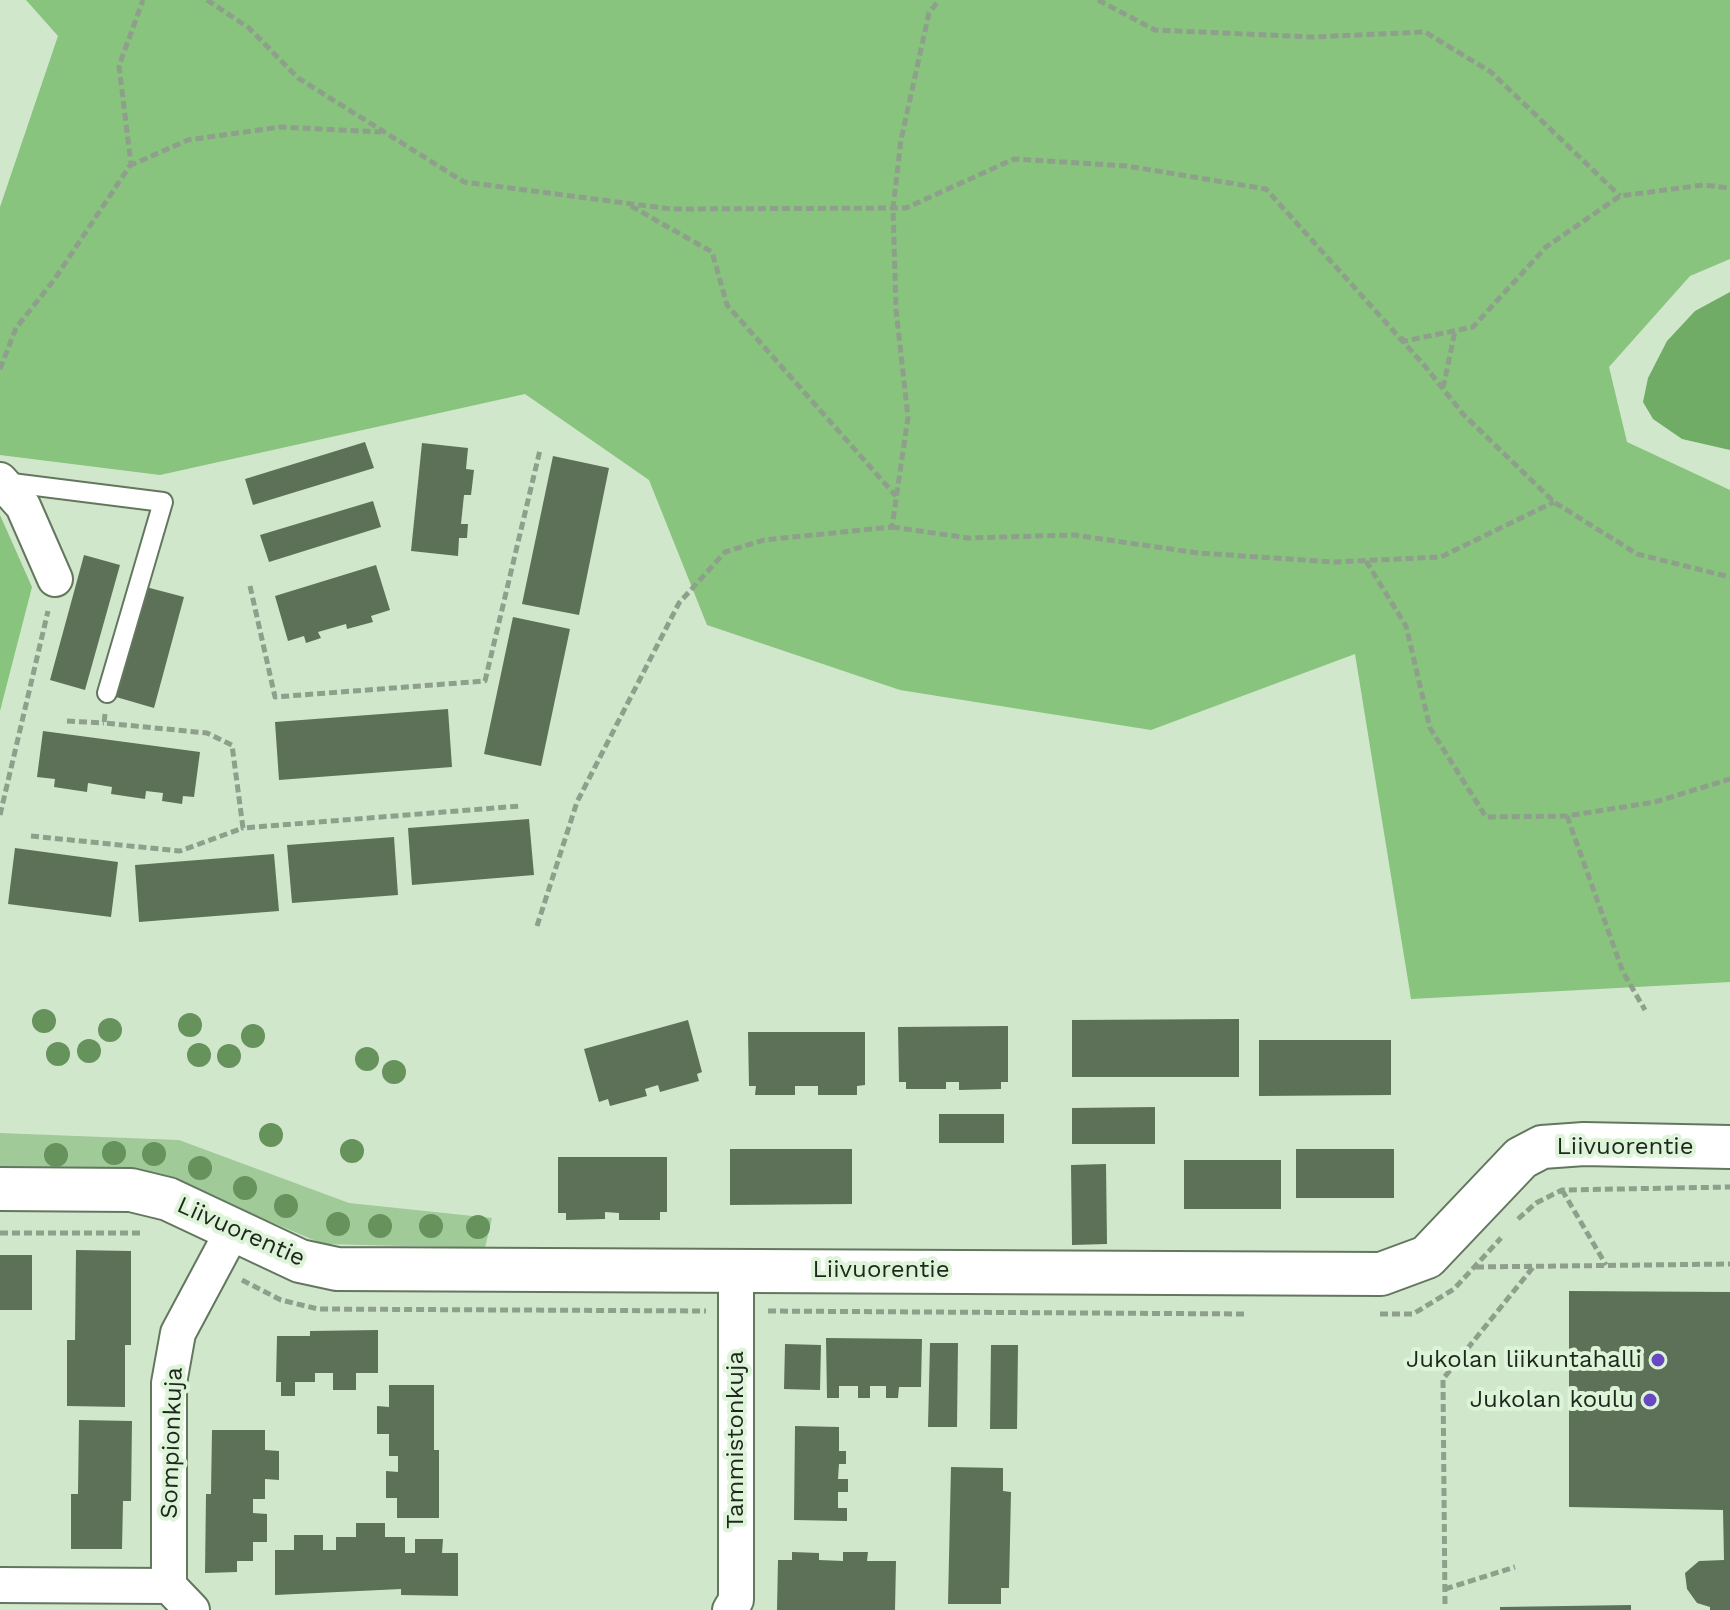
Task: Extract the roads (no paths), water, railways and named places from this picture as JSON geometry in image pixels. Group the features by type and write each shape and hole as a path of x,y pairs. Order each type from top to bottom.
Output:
{"street":[{"path":"2,481 23,506 55,579"},
{"name":"Liivuorentie","path":"0,1189 131,1190 168,1199 232,1232 300,1261 337,1269 1381,1274 1427,1257 1521,1158 1542,1147 1584,1144 1730,1147"},
{"name":"Sompionkuja","path":"180,1598 169,1383 178,1333 232,1232"},
{"name":"Tammistonkuja","path":"730,1610 736,1600 736,1269"},
{"path":"0,1585 180,1598"}],"lane":[{"path":"2,481 163,502 107,693"}],"place":[{"name":"Jukolan liikuntahalli","path":"1658,1360"},
{"name":"Jukolan koulu","path":"1650,1400"}]}
